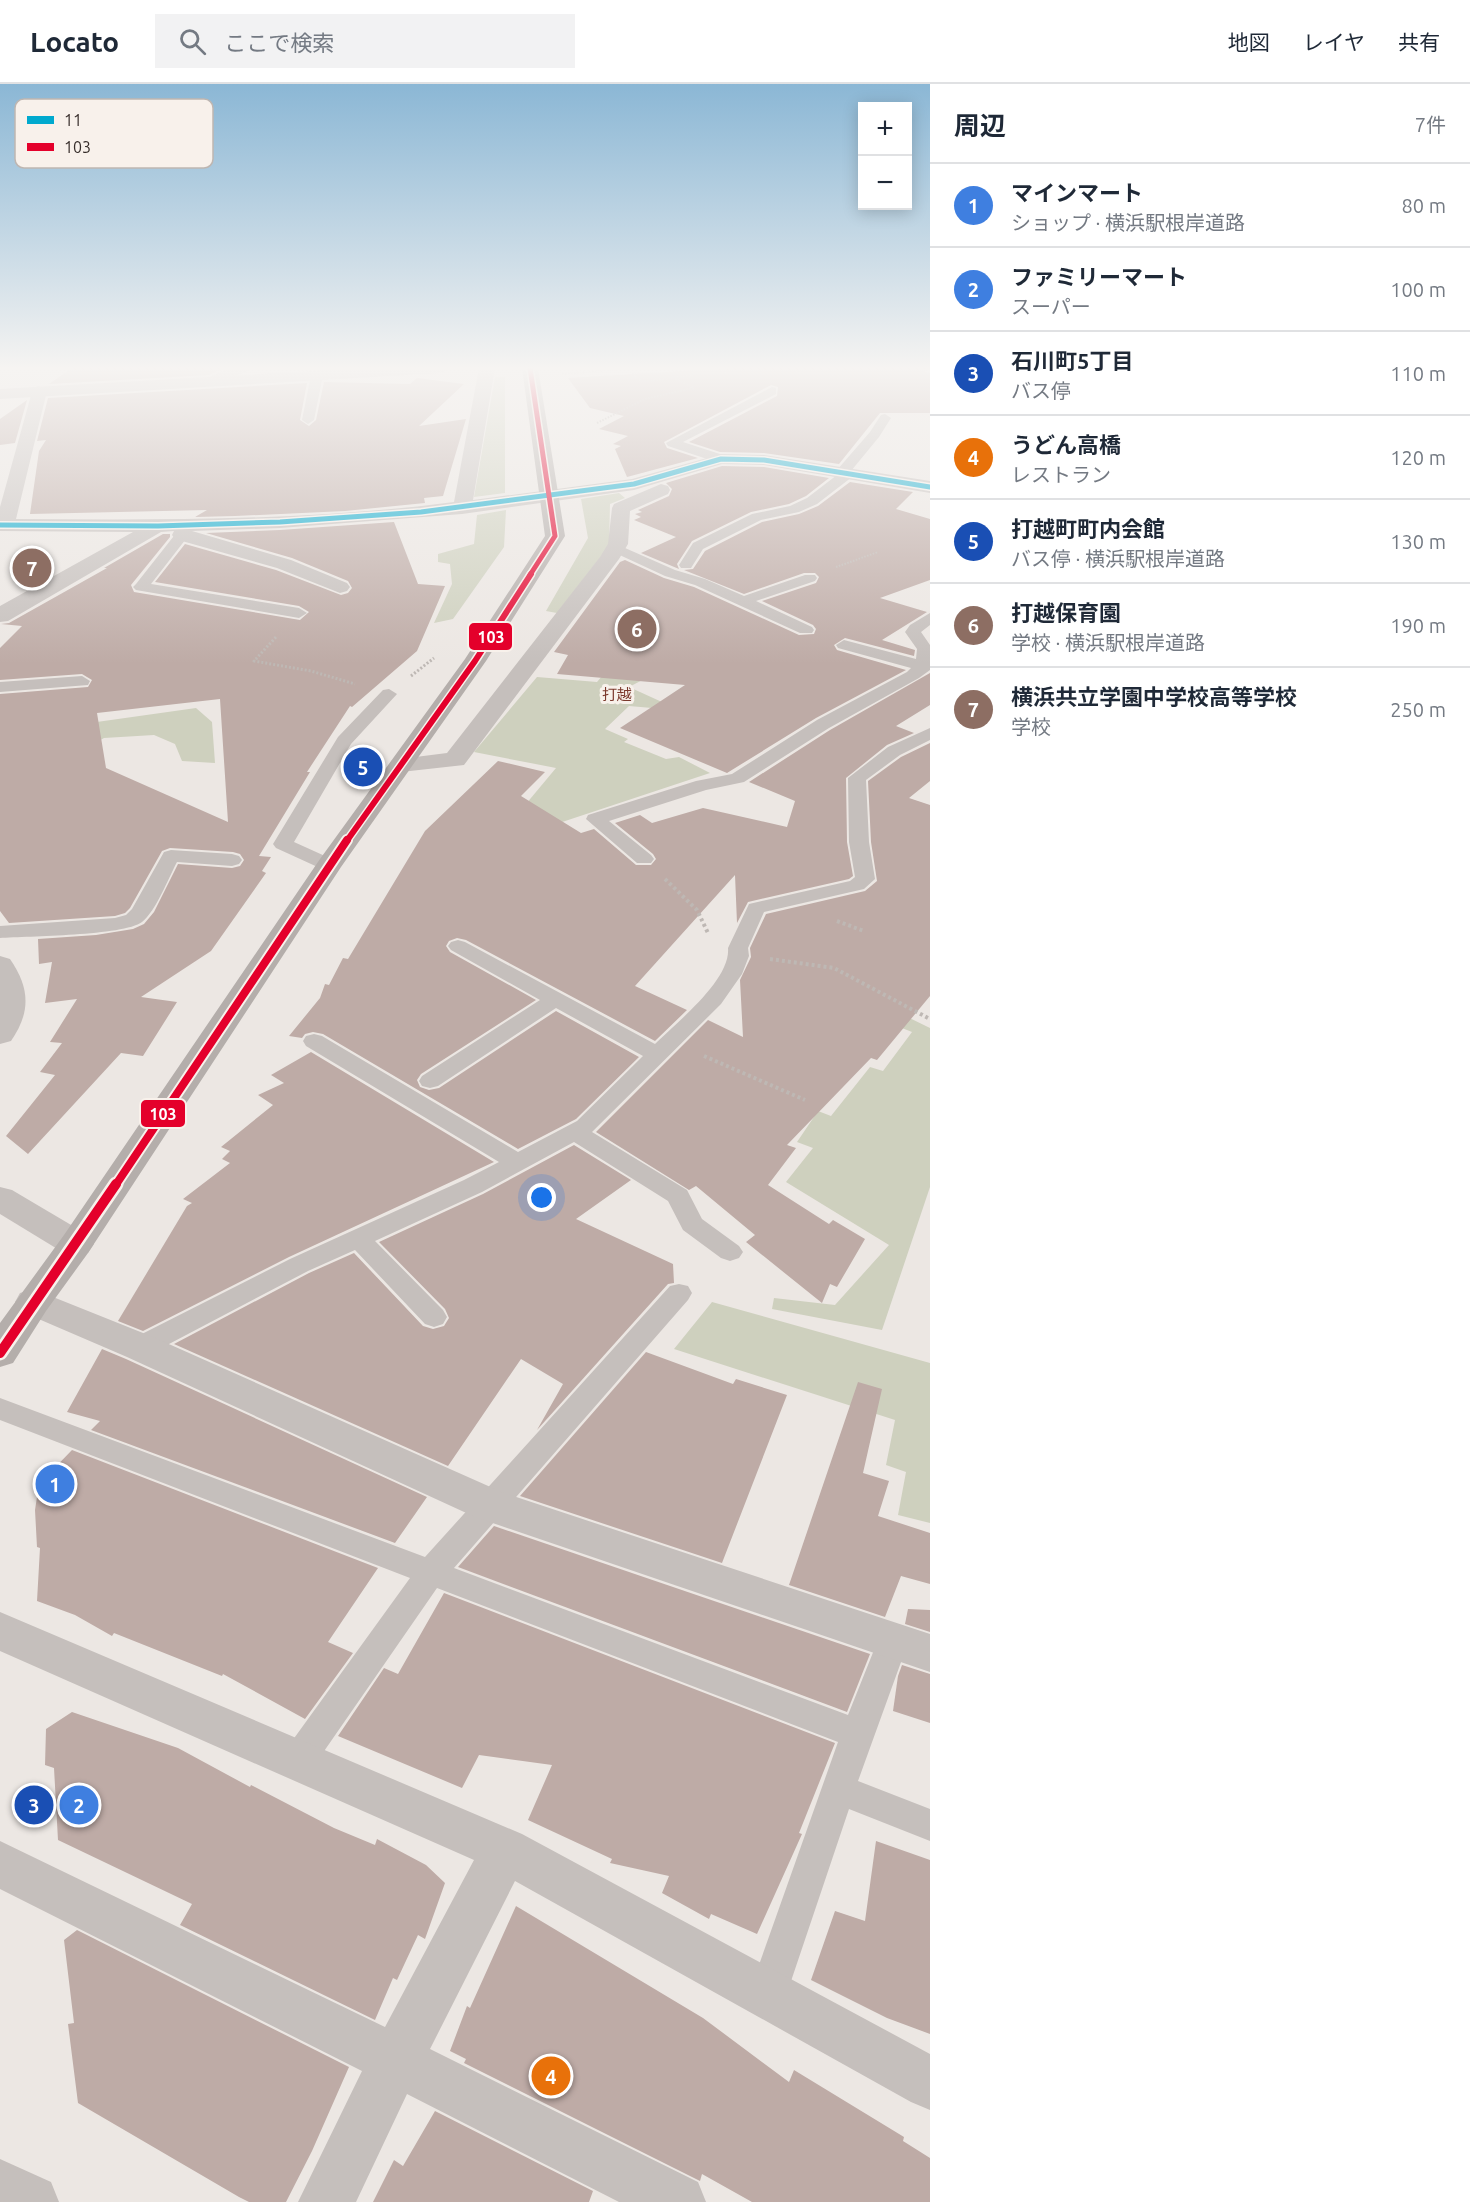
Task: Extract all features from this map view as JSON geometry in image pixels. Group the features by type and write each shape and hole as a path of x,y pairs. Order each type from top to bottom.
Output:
{"main road":[{"path":"0,1353 33,1302 76,1244 329,865 475,661 555,536 545,467"}],"street":[{"path":"18,467 2,525 158,526 183,530 284,564 340,587"},
{"path":"471,507 476,467"},
{"path":"183,530 471,507 648,480 698,467"},
{"path":"401,765 455,760 616,548 621,508 711,467"},
{"path":"807,467 930,487"},
{"path":"0,616 158,526"},
{"path":"0,965 10,978 13,1000 0,1035"},
{"path":"0,1198 76,1244"},
{"path":"33,1302 140,1347 490,1506 930,1653"},
{"path":"0,1631 505,1850 930,2083"},
{"path":"326,2202 396,2060 505,1850"},
{"path":"0,1864 678,2202"},
{"path":"0,2187 31,2202"}],"lane":[{"path":"686,565 698,546 757,517 794,509 812,501 850,467"},
{"path":"183,530 141,587 299,613"},
{"path":"616,548 670,573 700,582 806,630"},
{"path":"743,601 810,578"},
{"path":"927,665 925,649 914,632 930,618"},
{"path":"844,645 927,665"},
{"path":"644,859 595,819 702,785 738,778 823,724 927,665"},
{"path":"0,687 82,681"},
{"path":"329,865 283,844 344,741 389,694"},
{"path":"140,1347 299,1265 473,1186 585,1126 713,999 731,974 739,956 738,948 756,908 857,885 865,879 860,842 857,778 894,751 930,733"},
{"path":"909,744 930,751"},
{"path":"0,932 116,924 133,919 140,912 171,856 232,860"},
{"path":"458,946 555,999 664,1048"},
{"path":"430,1081 555,999"},
{"path":"314,1041 518,1162"},
{"path":"575,1132 678,1196 692,1224 730,1252"},
{"path":"358,1238 434,1317"},
{"path":"299,1759 431,1572 679,1293"},
{"path":"0,1409 857,1734"},
{"path":"768,1993 857,1734 893,1640"},
{"path":"838,1789 930,1825"}],"path":[{"path":"847,562 878,552"},
{"path":"644,859 692,904 706,921 708,935"},
{"path":"739,956 801,961 834,968 930,1019"},
{"path":"664,1048 805,1100"}],"green space":[{"path":"479,467 505,467 505,493 474,497"},
{"path":"619,493 625,498 610,504 609,546 557,613 546,611 588,538 581,499"},
{"path":"506,510 504,547 453,619 434,623 452,584 450,564 438,562 438,554 474,544 477,515"},
{"path":"614,662 652,675 629,687 765,749 652,708 629,706 605,729 628,739 624,742 666,759 679,757 710,773 532,832 506,828 556,768 474,752 537,677 597,682"},
{"path":"196,708 212,722 215,763 182,761 175,744 154,735 104,738 57,764 40,730"},
{"path":"842,985 930,1028 930,1187 882,1330 772,1309 774,1298 835,1305 889,1245 786,1182 813,1148 797,1142 818,1111 831,1116 870,1067 883,1071 912,1032 834,1001"},
{"path":"712,1302 930,1363 930,1523 898,1515 906,1472 886,1465 895,1420 674,1349"}],"building":[{"path":"37,467 452,467 443,496 424,498 425,503 345,511 235,516 195,517 207,510 30,514"},
{"path":"623,467 665,467 627,477"},
{"path":"719,467 764,467 829,478 806,496 789,504 751,512 692,541 677,564 679,569 641,553 676,537 634,520 641,517 635,514 642,512 638,510 669,496 672,489 666,483"},
{"path":"850,482 913,492 896,509 930,519 930,580 880,598 927,612 882,640 915,650 914,656 845,638 834,645 837,650 906,670 816,718 727,773 620,728 685,685 557,674 568,655 554,652 620,562 625,560 664,578 694,587 799,635 814,634 816,629 813,625 762,601 816,583 819,577 815,573 804,573 744,594 684,570 693,569 705,551 762,522 799,514 818,506"},
{"path":"394,522 418,584 445,586 417,651 352,707 350,706 307,772 310,772 259,856 271,857 262,871 266,873 211,951 141,997 177,1002 143,1056 121,1053 28,1154 6,1136 55,1075 40,1072 62,1043 50,1042 77,999 45,1003 52,962 39,964 38,939 96,935 133,929 144,924 154,912 178,864 232,868 240,866 244,860 240,854 233,852 170,848 162,851 125,913 115,916 9,923 0,911 0,694 88,687 92,680 82,674 0,680 0,648 22,626 1,624 9,623 163,534 170,534 170,537 131,585 134,592 300,620 309,612 299,606 155,582 185,544 276,570 341,595 348,593 352,588 348,581 292,558 206,533","holes":["220,699 228,822 106,768 97,713"]},
{"path":"930,673 930,705 896,726 914,733 887,745 846,778 847,842 853,876 849,879 748,902 737,923 735,875 635,986 687,1010 655,1041 466,940 457,938 449,941 446,946 450,952 536,1000 421,1074 417,1080 420,1087 429,1090 439,1088 556,1011 639,1057 576,1119 518,1149 323,1034 313,1032 305,1034 302,1038 289,1036 320,998 325,984 329,985 343,958 348,959 425,831 498,761 545,772 521,796 581,833 594,829 636,865 651,865 656,859 653,854 615,823 640,815 652,823 703,808 787,827 795,801 749,782 830,730"},
{"path":"930,743 930,781 909,798 930,805 930,996 877,1060 871,1058 787,1145 796,1148 768,1185 829,1224 833,1220 865,1239 837,1287 830,1284 822,1303 746,1242 755,1235 696,1186 689,1190 596,1132 708,1020 743,1037 740,980 751,957 750,948 766,914 865,891 877,881 871,842 868,781 901,757"},
{"path":"311,1052 494,1162 289,1257 143,1331 118,1321 187,1206 192,1203 183,1199 230,1163 222,1159 230,1151 221,1147 273,1105 258,1095 284,1083 271,1075"},
{"path":"574,1145 631,1180 576,1219 673,1264 674,1283 668,1284 537,1430 563,1384 521,1359 448,1466 174,1344 309,1273 354,1253 423,1326 433,1329 444,1326 449,1318 445,1309 379,1242 483,1194"},
{"path":"102,1349 427,1497 395,1543 91,1430 100,1421 67,1412"},
{"path":"646,1352 733,1384 736,1379 787,1395 722,1563 520,1496"},
{"path":"858,1382 882,1389 863,1473 889,1481 878,1516 930,1533 930,1584 901,1576 885,1617 789,1585"},
{"path":"72,1450 378,1568 328,1642 353,1653 305,1719 223,1674 222,1676 114,1633 112,1636 75,1615 37,1601 40,1548 37,1547 35,1510 39,1484"},
{"path":"494,1526 870,1654 847,1712 458,1567"},
{"path":"444,1593 835,1743 799,1833 802,1834 757,1934 711,1914 709,1919 662,1893 669,1876 610,1863 612,1859 528,1820 552,1765 479,1755 462,1788 338,1736 384,1668 398,1674"},
{"path":"908,1609 930,1610 930,1632 905,1624"},
{"path":"902,1665 930,1674 930,1723 893,1711 898,1676"},
{"path":"72,1712 178,1748 250,1787 251,1785 334,1828 375,1845 377,1839 426,1865 445,1883 425,1939 418,1935 397,1980 393,1978 375,2020 180,1925 192,1904 58,1840 54,1768 45,1765 46,1729"},
{"path":"876,1841 930,1860 930,2034 887,2018 811,1980 835,1911 865,1921"},
{"path":"516,1906 703,2018 789,2082 794,2070 904,2137 903,2141 930,2158 930,2202 752,2202 702,2174 700,2181 464,2063 466,2059 450,2051 467,2006 470,2008"},
{"path":"77,1930 349,2067 312,2151 286,2202 249,2202 78,2103 68,2024 74,2023 64,1940"},
{"path":"435,2111 593,2191 589,2202 373,2202 394,2160 403,2166"}],"transit line":[{"name":"103","path":"0,1353 33,1302 76,1244 329,865 475,661 555,536 545,467"},
{"name":"11","path":"0,525 158,526 280,522 421,512 634,484 694,467"},
{"name":"11","path":"806,467 930,487"}],"place":[{"name":"横浜共立学園中学校高等学校","path":"32,568"},
{"name":"打越保育園","path":"637,629"},
{"name":"打越町町内会館","path":"363,767"},
{"name":"マインマート","path":"55,1484"},
{"name":"石川町5丁目","path":"34,1805"},
{"name":"ファミリーマート","path":"79,1805"},
{"name":"うどん高橋","path":"551,2076"}],"district":[{"name":"打越","path":"617,695"}]}
